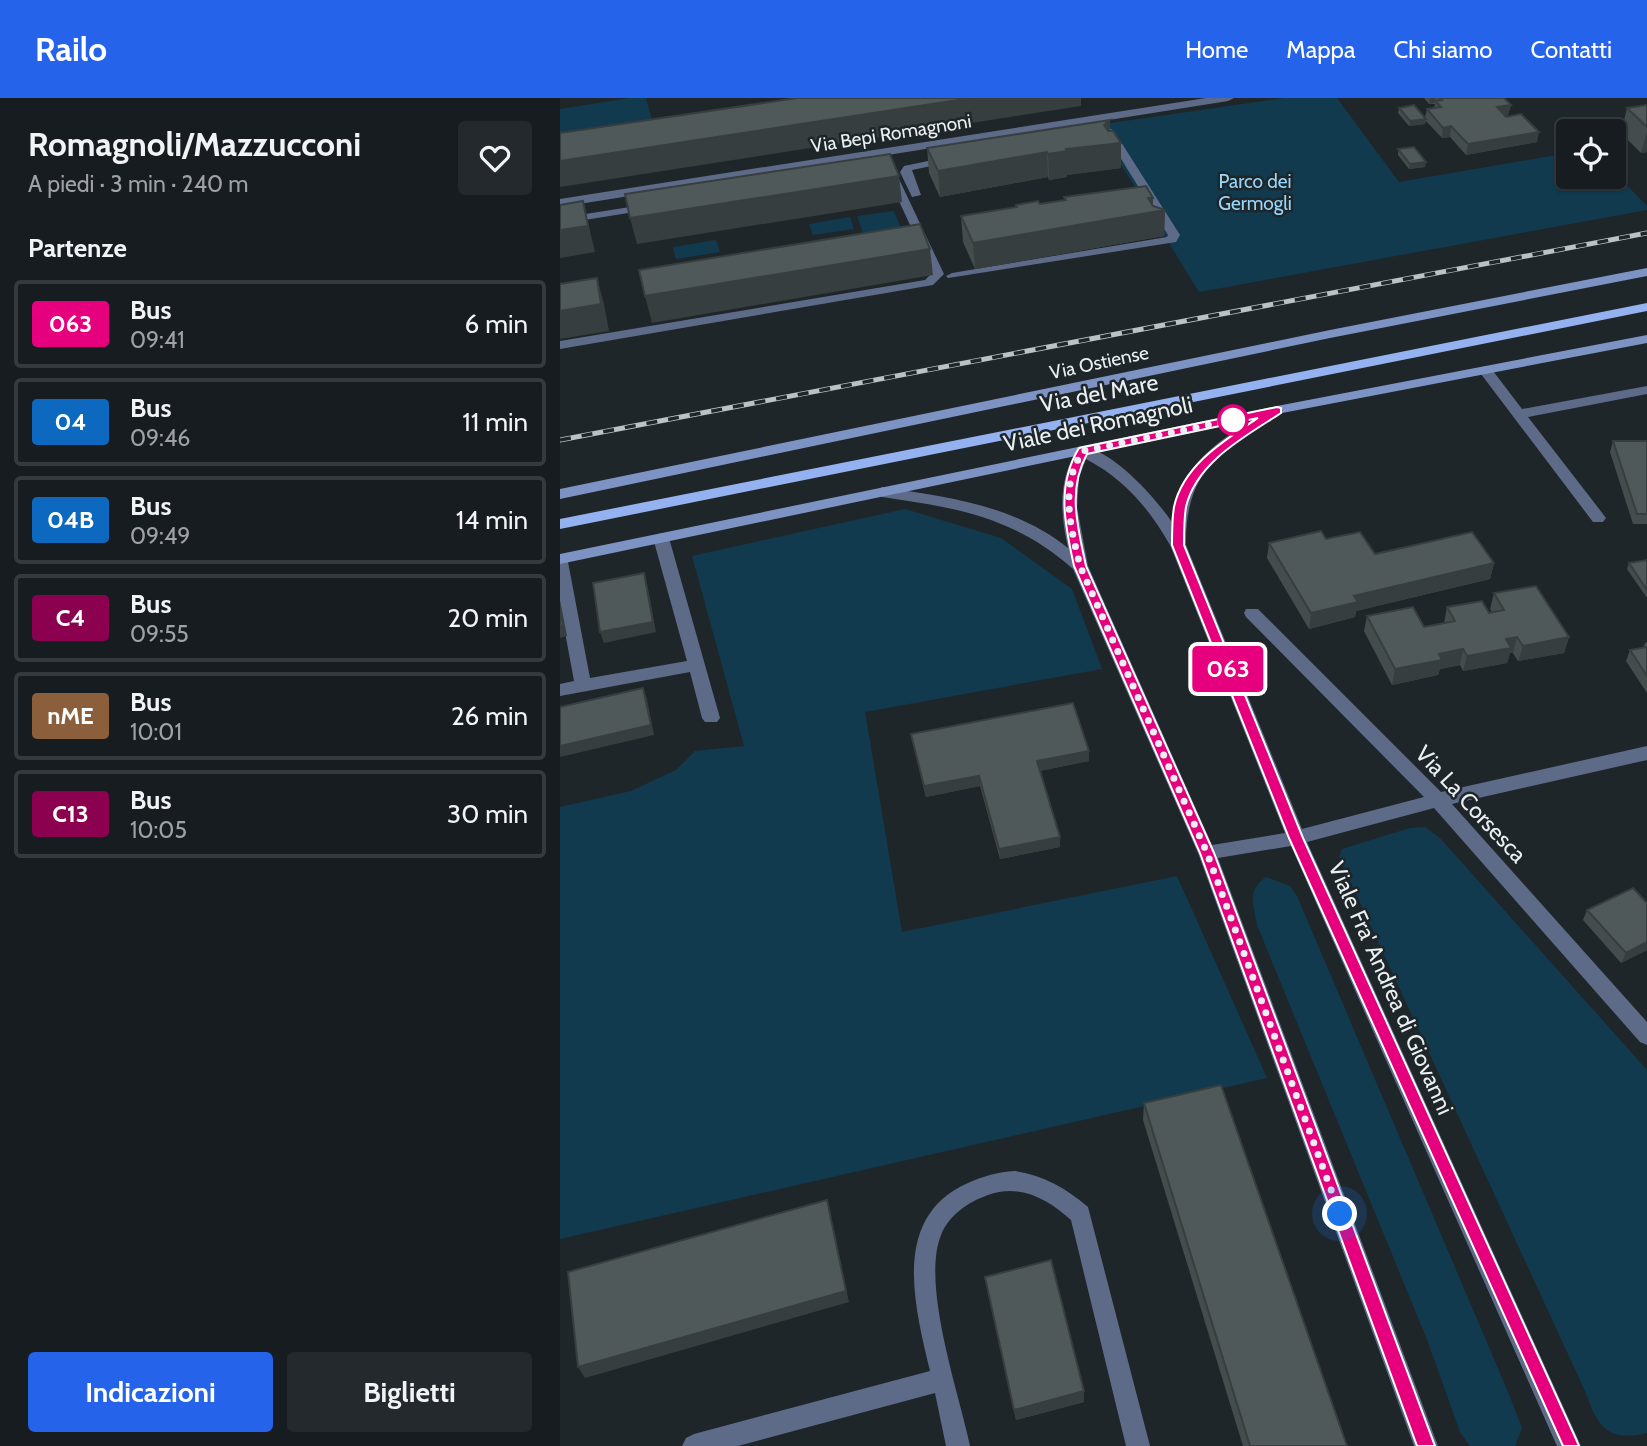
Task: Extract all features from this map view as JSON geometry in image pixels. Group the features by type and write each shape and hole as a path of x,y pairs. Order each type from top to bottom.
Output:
{"main road":[{"name":"Via Ostiense","path":"560,494 1330,334 1647,272"},
{"name":"Via del Mare","path":"560,524 1647,307"},
{"name":"Viale dei Romagnoli","path":"560,561 1277,410 1647,339"}],"street":[{"path":"1128,98 1138,113"},
{"name":"Via Bepi Romagnoni","path":"560,203 1228,98"},
{"path":"1485,370 1598,518"},
{"path":"1518,414 1647,390"},
{"name":"Viale Fra' Andrea di Giovanni","path":"1178,545 1180,506 1192,480 1220,449 1277,410"},
{"path":"1083,451 1073,468 1069,494 1071,527 1080,566 1207,853 1426,1446"},
{"name":"Viale Fra' Andrea di Giovanni","path":"1083,451 1121,471 1138,486 1163,518 1178,545 1296,838 1569,1446"},
{"path":"882,492 957,504 1006,518 1035,532 1080,566"},
{"path":"661,538 711,718"},
{"path":"560,561 583,686"},
{"name":"Via La Corsesca","path":"1252,612 1438,800 1647,1036"},
{"path":"560,691 697,665"},
{"path":"1207,853 1296,838 1438,800 1647,753"},
{"path":"958,1446 922,1280 925,1248 934,1223 947,1206 965,1194 991,1183 1017,1182 1045,1187 1064,1198 1080,1214 1138,1446"},
{"path":"694,1446 943,1379"}],"lane":[{"path":"952,276 1172,240 1174,235 1102,118"},
{"path":"1099,137 1112,135"},
{"path":"560,345 929,283 938,274 882,153"},
{"path":"916,195 905,172 908,168 953,159"},
{"path":"876,173 890,170"},
{"path":"560,221 656,206"}],"green space":[{"path":"646,98 652,120 560,134 560,109"},
{"name":"Parco dei Germogli","path":"1284,98 1337,98 1399,182 1556,155 1556,189 1626,189 1626,184 1647,206 1647,210 1199,292 1097,125"},
{"path":"894,211 905,238 867,244 857,216"},
{"path":"850,217 854,229 813,235 809,224"},
{"path":"716,240 720,252 676,259 673,247"},
{"path":"905,509 1001,538 1072,589 1102,669 865,712 902,932 1177,876 1267,1078 560,1239 560,807 631,791 676,770 695,751 744,746 692,556"},
{"path":"1425,827 1440,838 1647,1070 1647,1433 1613,1433 1599,1422 1594,1413 1339,857 1342,849 1410,828"},
{"path":"1266,877 1290,886 1297,896 1508,1392 1522,1428 1515,1446 1470,1446 1460,1432 1428,1342 1257,925 1253,898 1256,887"}],"building":[{"path":"797,98 971,98 560,161 560,133"},
{"path":"1440,98 1504,98 1511,105 1497,107 1506,117 1521,114 1539,132 1468,144 1451,126 1443,128 1427,109 1441,107 1435,101 1442,100"},
{"path":"1414,105 1426,119 1410,121 1399,108"},
{"path":"1647,105 1647,127 1627,108"},
{"path":"1110,120 1104,125 1108,131 1113,131 1121,143 1066,149 1067,151 938,171 927,148"},
{"path":"1414,147 1426,162 1410,164 1398,149"},
{"path":"890,154 899,176 630,218 625,194"},
{"path":"1146,186 1153,198 1148,198 1153,206 1165,210 973,243 961,216 1038,201 1040,204 1066,200 1064,197"},
{"path":"583,201 588,226 560,230 560,205"},
{"path":"920,224 930,249 645,296 639,270"},
{"path":"597,278 601,304 560,311 560,284"},
{"path":"1613,441 1647,441 1647,514 1637,514"},
{"path":"1321,531 1326,539 1360,532 1375,554 1472,532 1494,563 1354,596 1358,602 1311,613 1269,543"},
{"path":"1647,560 1647,590 1629,563"},
{"path":"644,573 653,622 600,632 593,583"},
{"path":"1536,586 1569,637 1523,646 1517,637 1506,639 1511,648 1467,656 1463,649 1439,654 1442,660 1395,669 1367,616 1413,607 1424,627 1455,621 1447,607 1482,601 1489,613 1504,610 1494,593"},
{"path":"1647,647 1647,676 1630,650"},
{"path":"643,688 651,725 560,746 560,707"},
{"path":"1073,703 1089,751 1037,761 1060,837 999,849 979,776 924,786 911,734"},
{"path":"1633,888 1647,903 1647,942 1626,953 1587,910"},
{"path":"1221,1085 1347,1446 1250,1446 1144,1103"},
{"path":"827,1200 846,1291 578,1367 568,1272"},
{"path":"1051,1260 1084,1391 1014,1410 985,1277"}],"railway":[{"path":"560,440 1647,233"}],"bus line":[{"name":"063","path":"1426,1446 1207,853 1080,566 1071,527 1069,494 1073,468 1083,451 1277,410 1220,449 1208,459 1192,480 1180,506 1178,545 1296,838 1569,1446"}],"route":[{"path":"1233,420 1083,451 1073,468 1070,481 1071,527 1080,566 1207,853 1340,1214"}]}
